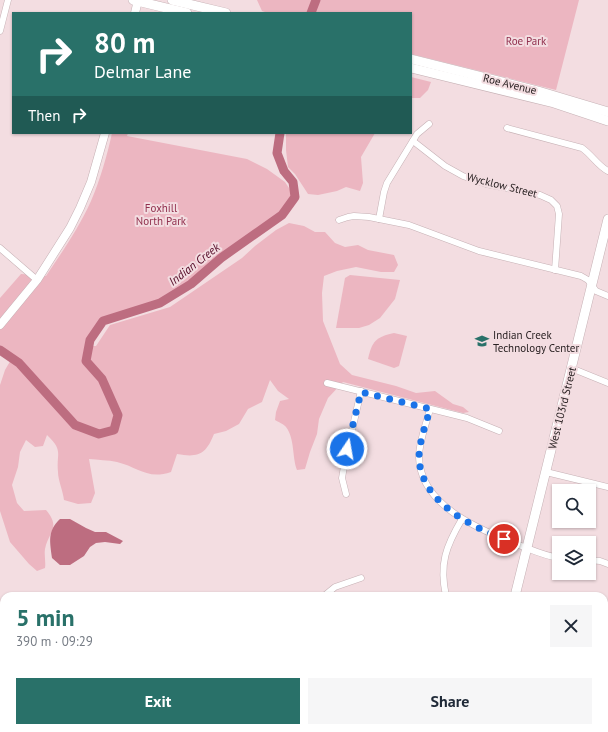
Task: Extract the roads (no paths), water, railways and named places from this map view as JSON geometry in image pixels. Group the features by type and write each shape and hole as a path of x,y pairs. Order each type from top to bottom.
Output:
{"main road":[{"path":"136,0 183,12"},
{"path":"172,0 222,12"},
{"name":"Roe Avenue","path":"412,60 431,69 554,103 608,121"},
{"name":"Roe Avenue","path":"412,68 431,69 538,90 608,112"},
{"name":"West 103rd Street","path":"516,592 546,472 560,408 572,368 608,219"}],"street":[{"path":"0,31 8,0"},
{"path":"135,12 136,0"},
{"path":"379,219 387,183 417,134 428,124"},
{"path":"507,128 582,148 588,152 602,168 608,171"},
{"path":"0,325 37,280 70,228 91,182 105,134"},
{"name":"Wycklow Street","path":"413,141 445,166 463,176 486,184 540,195 551,200 557,206 560,214 555,270"},
{"path":"339,220 354,216 409,225 479,251 581,276 588,280 596,291 608,296"},
{"path":"0,248 37,280"},
{"path":"572,368 608,383"},
{"path":"327,383 467,418 499,431"},
{"path":"346,494 342,478 361,392"},
{"path":"430,409 419,457 423,475 432,493 450,510 480,529 527,548 552,556"},
{"path":"546,472 608,487"},
{"path":"445,592 443,573 444,562 451,538 462,519"},
{"path":"596,561 608,564"},
{"path":"329,592 335,587 361,578"}],"waterway":[{"name":"Indian Creek","path":"311,12 316,0"},
{"name":"Indian Creek","path":"0,350 19,363 75,425 99,434 114,430 118,415 102,379 86,361 90,340 103,321 160,303 191,284 221,258 282,215 295,197 293,182 284,171 277,153 280,134"}],"place":[{"name":"Indian Creek Technology Center","path":"482,341"}],"park label":[{"name":"Roe Park","path":"526,41"},
{"name":"Foxhill North Park","path":"161,214"}]}
